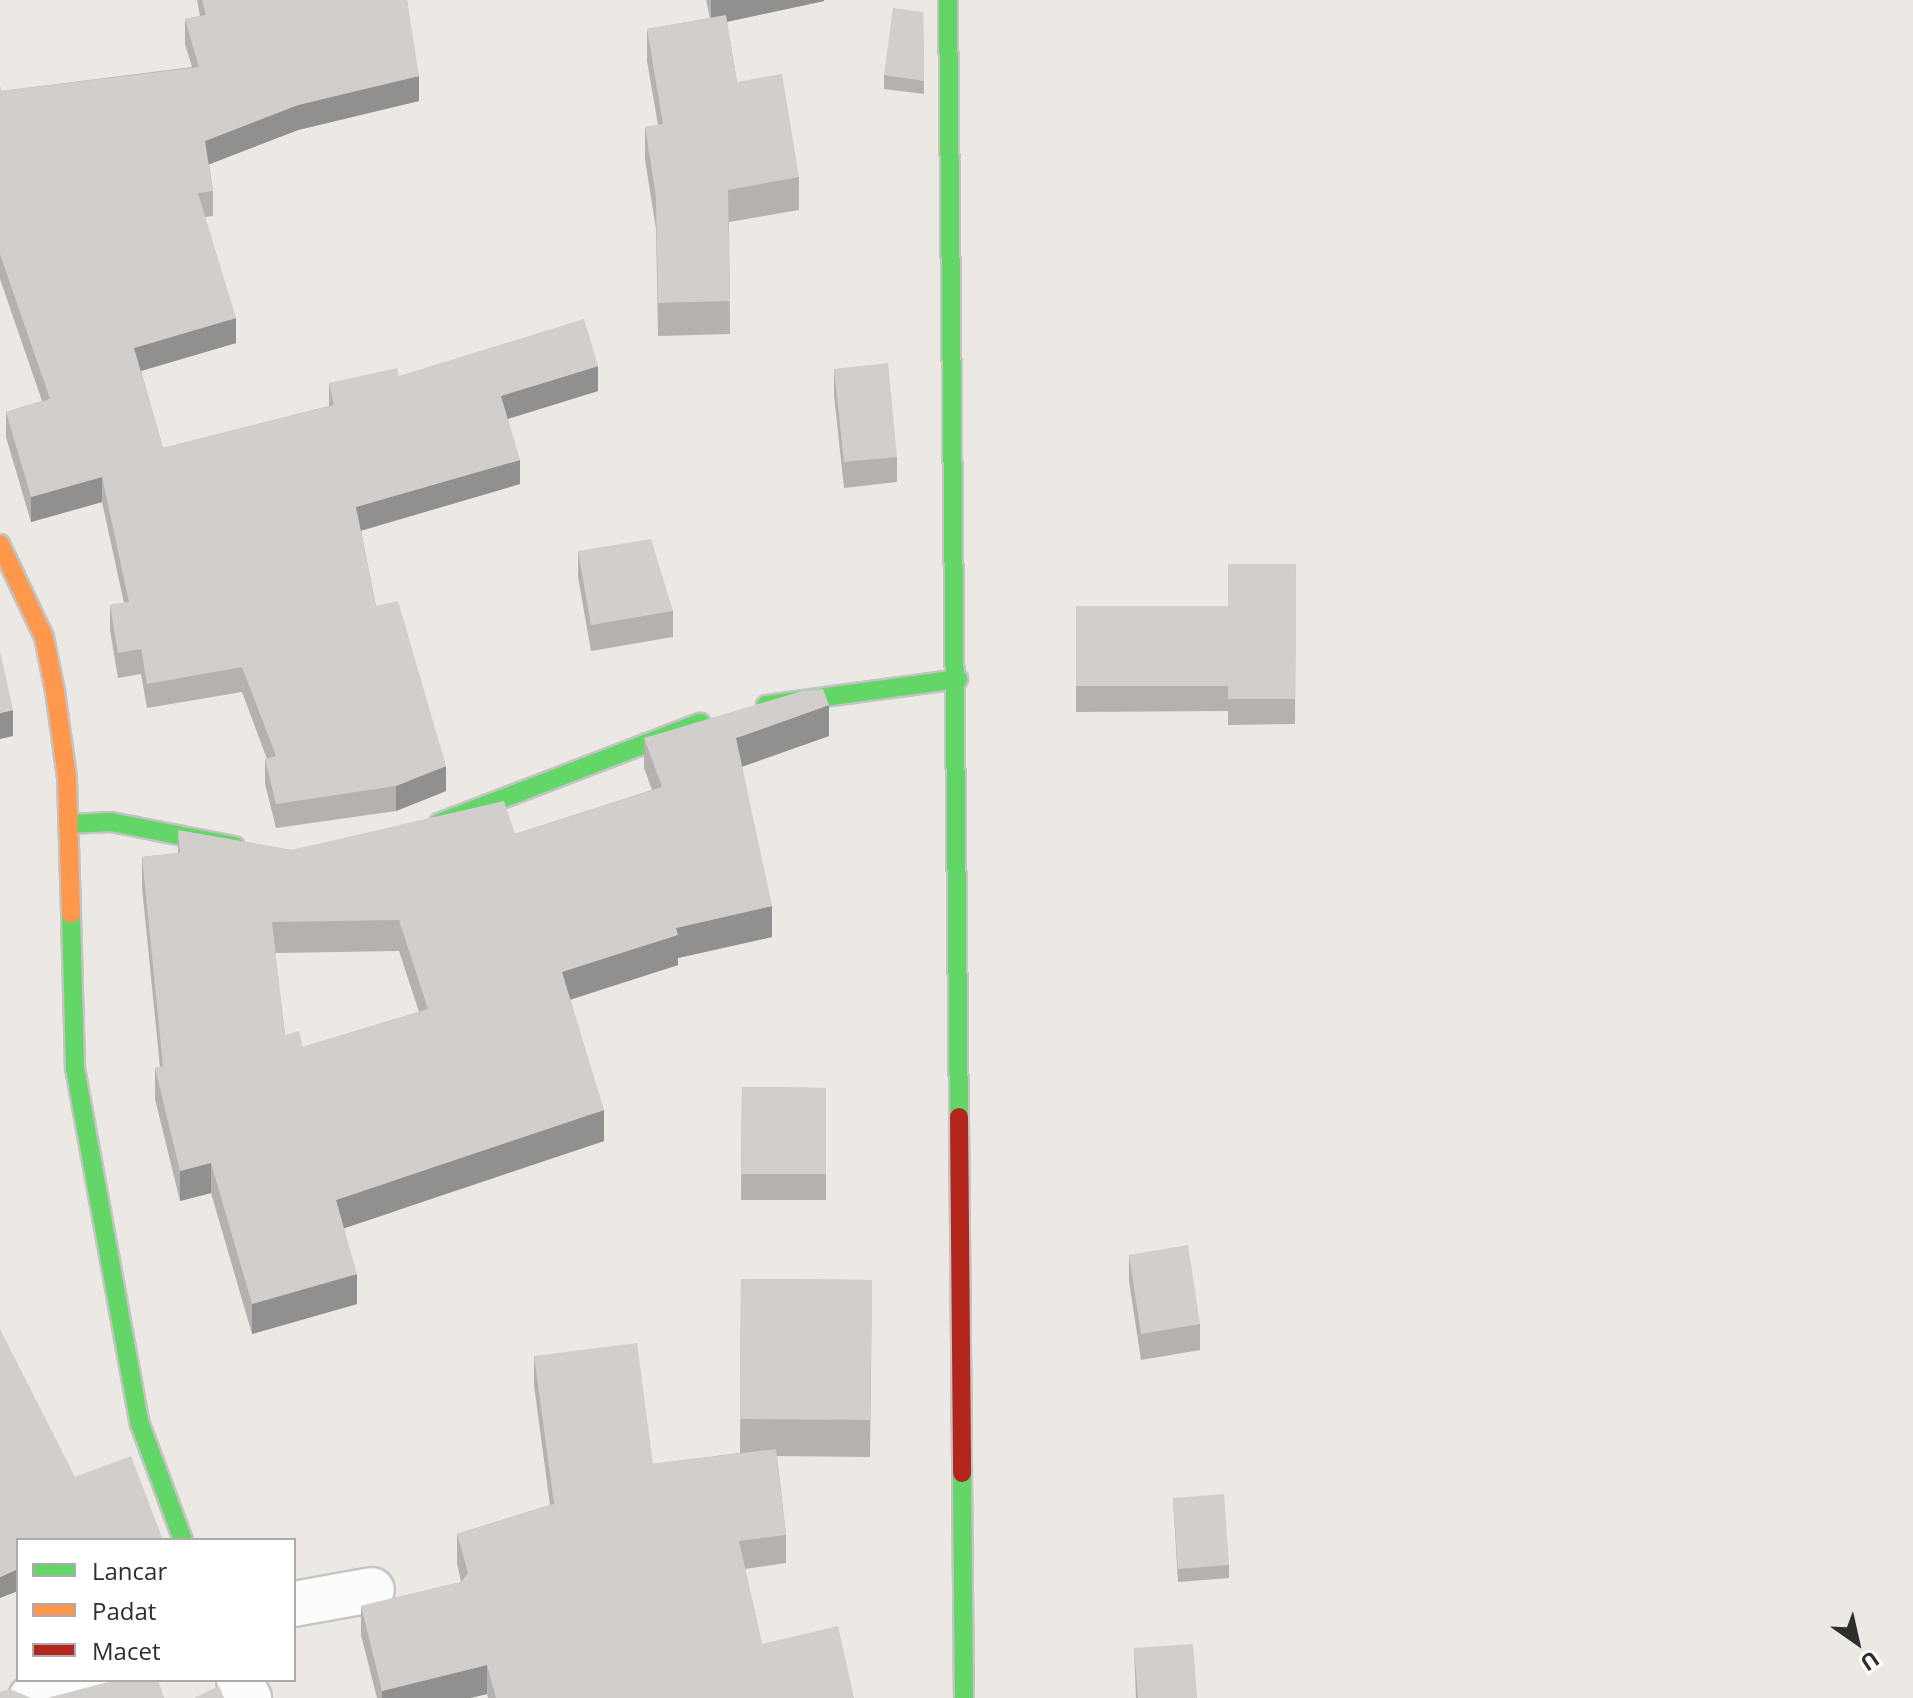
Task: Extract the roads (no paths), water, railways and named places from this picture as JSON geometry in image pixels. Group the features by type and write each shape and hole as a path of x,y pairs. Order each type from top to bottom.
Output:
{"street":[{"path":"948,0 958,679 964,1698"},
{"path":"0,544 44,637 68,824 75,1068 140,1424 182,1538"},
{"path":"751,709 958,679"},
{"path":"417,830 721,717"},
{"path":"68,824 111,822 261,851"},
{"path":"296,1604 372,1590"},
{"path":"31,1698 94,1682"}]}
